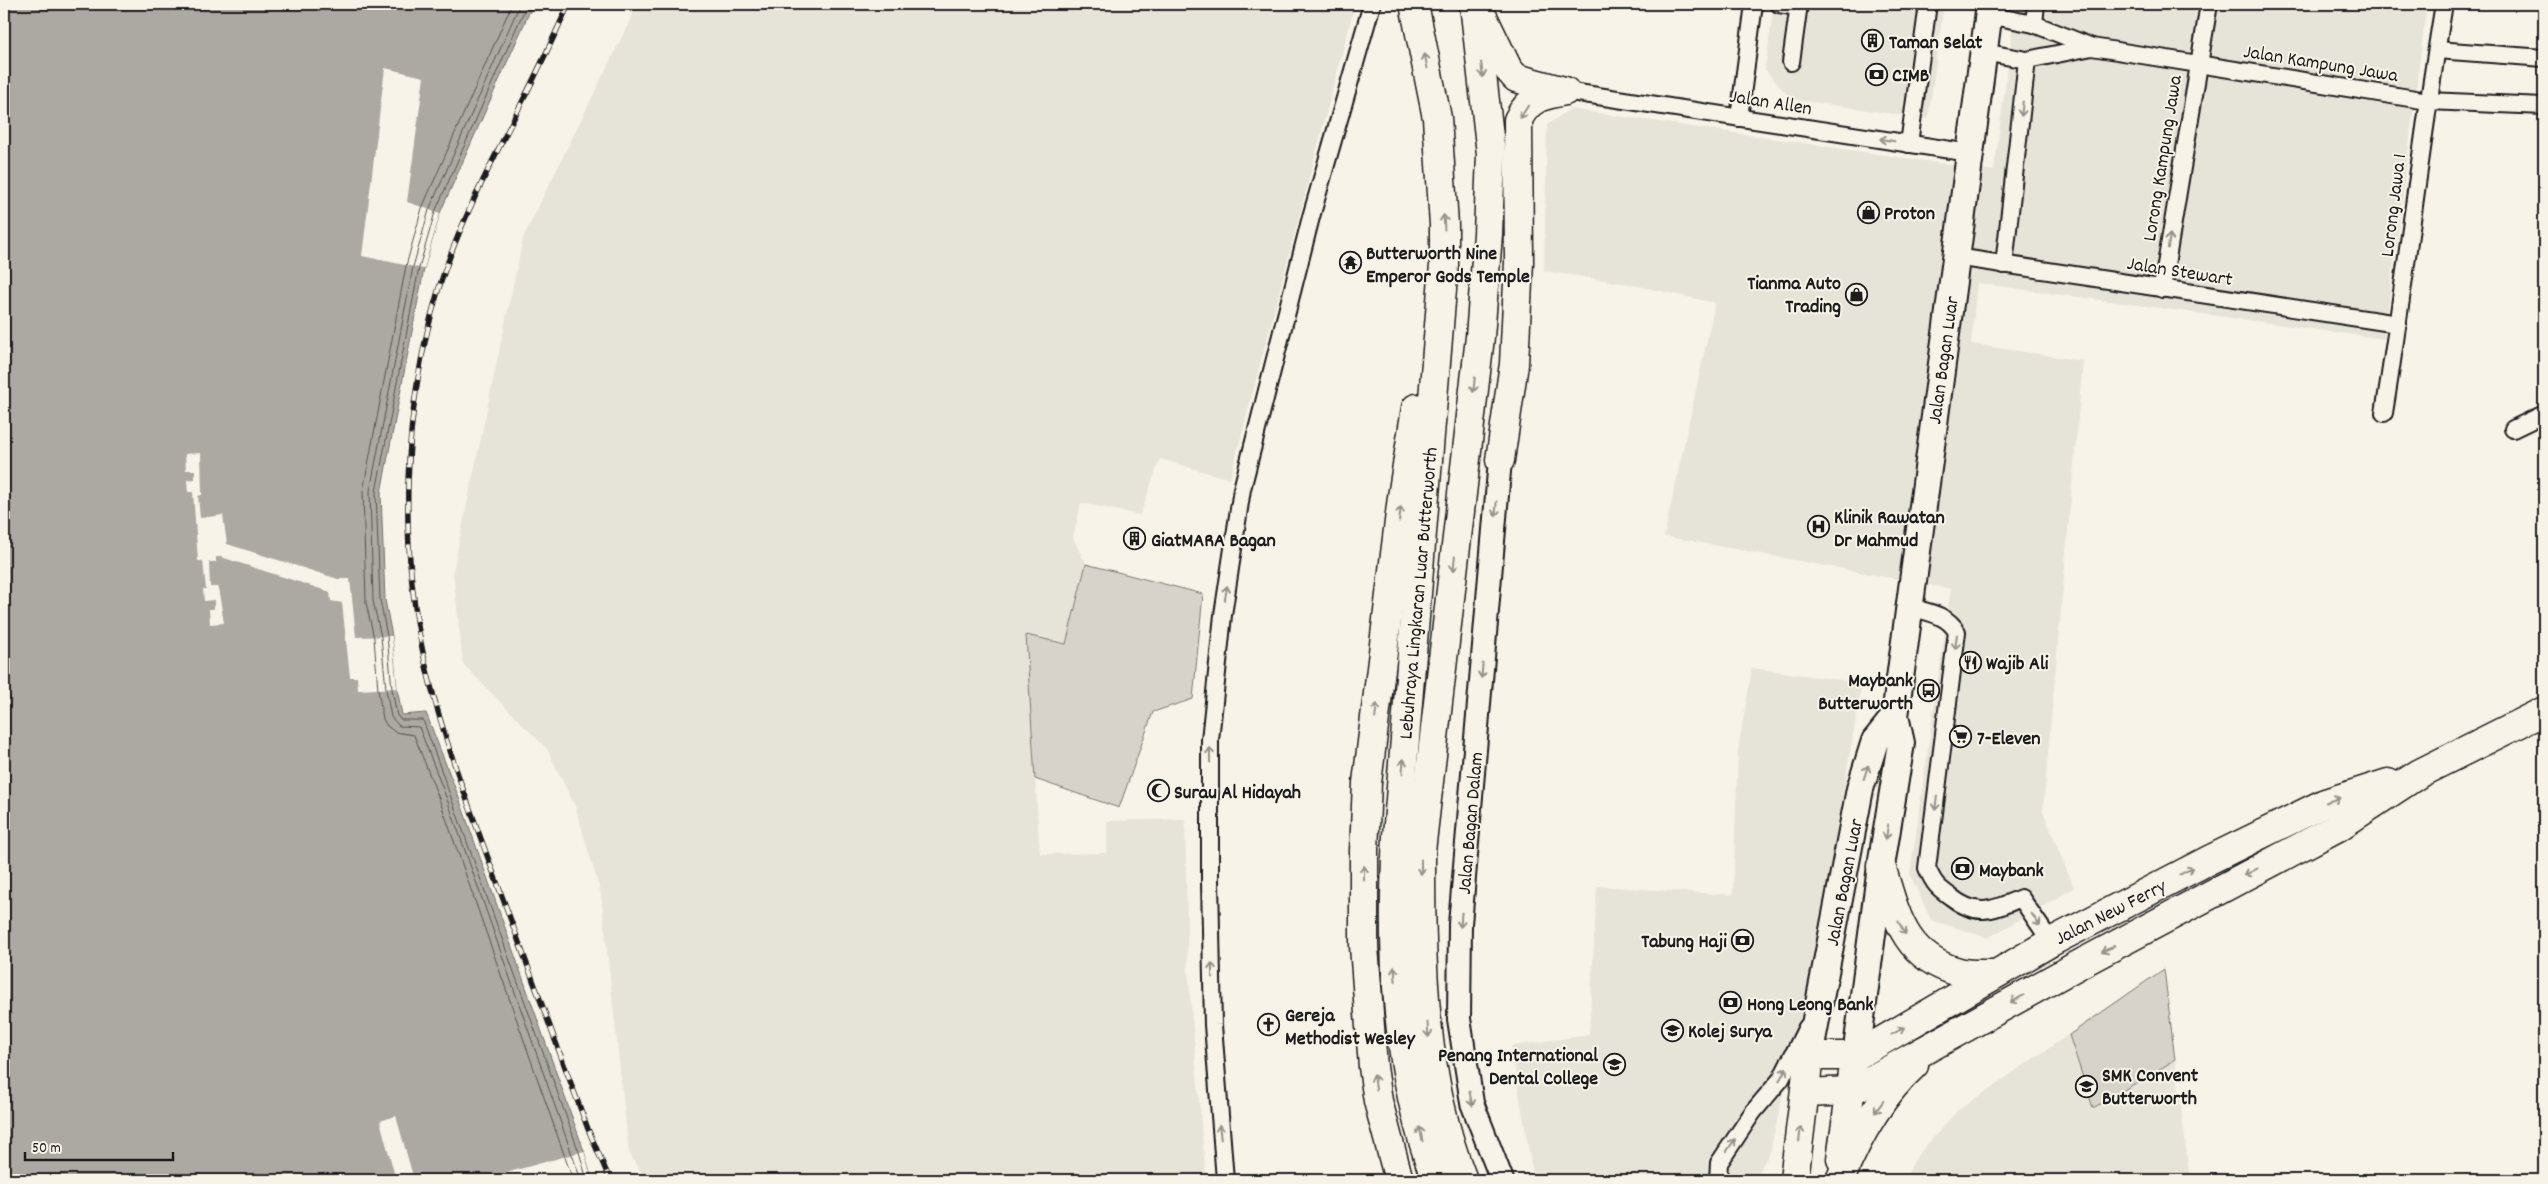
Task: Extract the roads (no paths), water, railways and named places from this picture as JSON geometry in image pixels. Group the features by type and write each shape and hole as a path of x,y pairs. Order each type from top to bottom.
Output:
{"highway":[{"name":"Lebuhraya Lingkaran Luar Butterworth","path":"1414,4 1437,118 1444,225 1441,306 1398,815 1394,901 1395,967 1403,1049 1423,1145 1436,1180"},
{"name":"Lebuhraya Lingkaran Luar Butterworth","path":"1463,1180 1439,1099 1429,1043 1422,917 1421,851 1480,328 1488,234 1491,154 1476,4"},
{"path":"1476,4 1503,61 1516,78 1565,91"},
{"path":"1500,460 1514,364 1519,262 1518,120 1523,108 1532,101 1544,95 1565,91"},
{"path":"1491,154 1500,262 1500,460"},
{"path":"1399,1180 1378,1101 1373,1067 1364,946 1365,817 1367,783 1402,497 1418,399 1441,306"},
{"name":"Jalan New Ferry","path":"1806,1093 1851,1092 2097,955 2338,827 2420,773 2544,711"},
{"name":"Jalan New Ferry","path":"1856,1056 2051,942 2325,803 2420,773"},
{"path":"1881,866 1900,928 1915,947 1936,963 1960,973 1994,974"},
{"path":"1839,1180 1853,1149 1872,1116 1898,1079 1935,1045"},
{"path":"1794,1180 1809,1056 1856,1056 1839,1180"}],"main road":[{"name":"Jalan Bagan Luar","path":"1856,1056 1881,866 1901,743 1895,716 1989,9"},
{"name":"Jalan Bagan Luar","path":"1809,1056 1860,789 1876,741 1895,716"}],"street":[{"path":"1225,1180 1213,1026 1210,882 1210,740 1223,615 1242,488 1311,217 1372,4"},
{"path":"1740,118 1754,4"},
{"path":"1779,4 1798,5 1791,62"},
{"path":"1909,144 1928,4"},
{"path":"2034,24 2036,4"},
{"name":"Lorong Kampung Jawa","path":"2162,289 2208,4"},
{"name":"Lorong Jawa 1","path":"2384,413 2428,101 2444,4"},
{"name":"Jalan Kampung Jawa","path":"1989,9 2034,24 2092,48 2428,101 2544,106"},
{"name":"Jalan Kampung Jawa","path":"1983,52 2027,60 2092,48"},
{"path":"2437,50 2544,58"},
{"path":"2004,265 2027,60"},
{"name":"Jalan Allen","path":"1565,91 1970,153"},
{"name":"Jalan Stewart","path":"1956,258 2398,324"},
{"path":"2513,428 2544,414"},
{"name":"Jalan Bagan Dalam","path":"1500,460 1460,924 1459,1019 1472,1103 1502,1180"},
{"path":"1910,607 1937,615 1952,623 1957,632 1927,868 1934,885 1966,909 1993,909 2021,898 2051,942"},
{"path":"1718,1180 1718,1163 1753,1112 1781,1079 1820,999"}],"water":[{"path":"4,4 533,4 440,213 424,269 381,493 385,600 392,636 397,688 402,715 426,713 459,798 584,1151 592,1180 4,1180"}],"railway":[{"path":"569,4 475,197 455,243 438,291 426,336 417,382 411,429 408,523 416,616 425,662 440,720 468,805 588,1129 610,1180"}],"place":[{"name":"Taman Selat","path":"1873,41"},
{"name":"CIMB","path":"1876,74"},
{"name":"Proton","path":"1868,212"},
{"name":"Butterworth Nine Emperor Gods Temple","path":"1350,263"},
{"name":"Tianma Auto Trading","path":"1857,294"},
{"name":"Klinik Rawatan Dr Mahmud","path":"1818,527"},
{"name":"GiatMARA Bagan","path":"1135,539"},
{"name":"Wajib Ali","path":"1970,662"},
{"name":"Maybank Butterworth","path":"1929,691"},
{"name":"7-Eleven","path":"1961,737"},
{"name":"Surau Al Hidayah","path":"1158,791"},
{"name":"Maybank","path":"1963,869"},
{"name":"Tabung Haji","path":"1743,940"},
{"name":"Hong Leong Bank","path":"1731,1003"},
{"name":"Gereja Methodist Wesley","path":"1269,1025"},
{"name":"Kolej Surya","path":"1672,1030"},
{"name":"Penang International Dental College","path":"1614,1065"},
{"name":"SMK Convent Butterworth","path":"2086,1086"}]}
